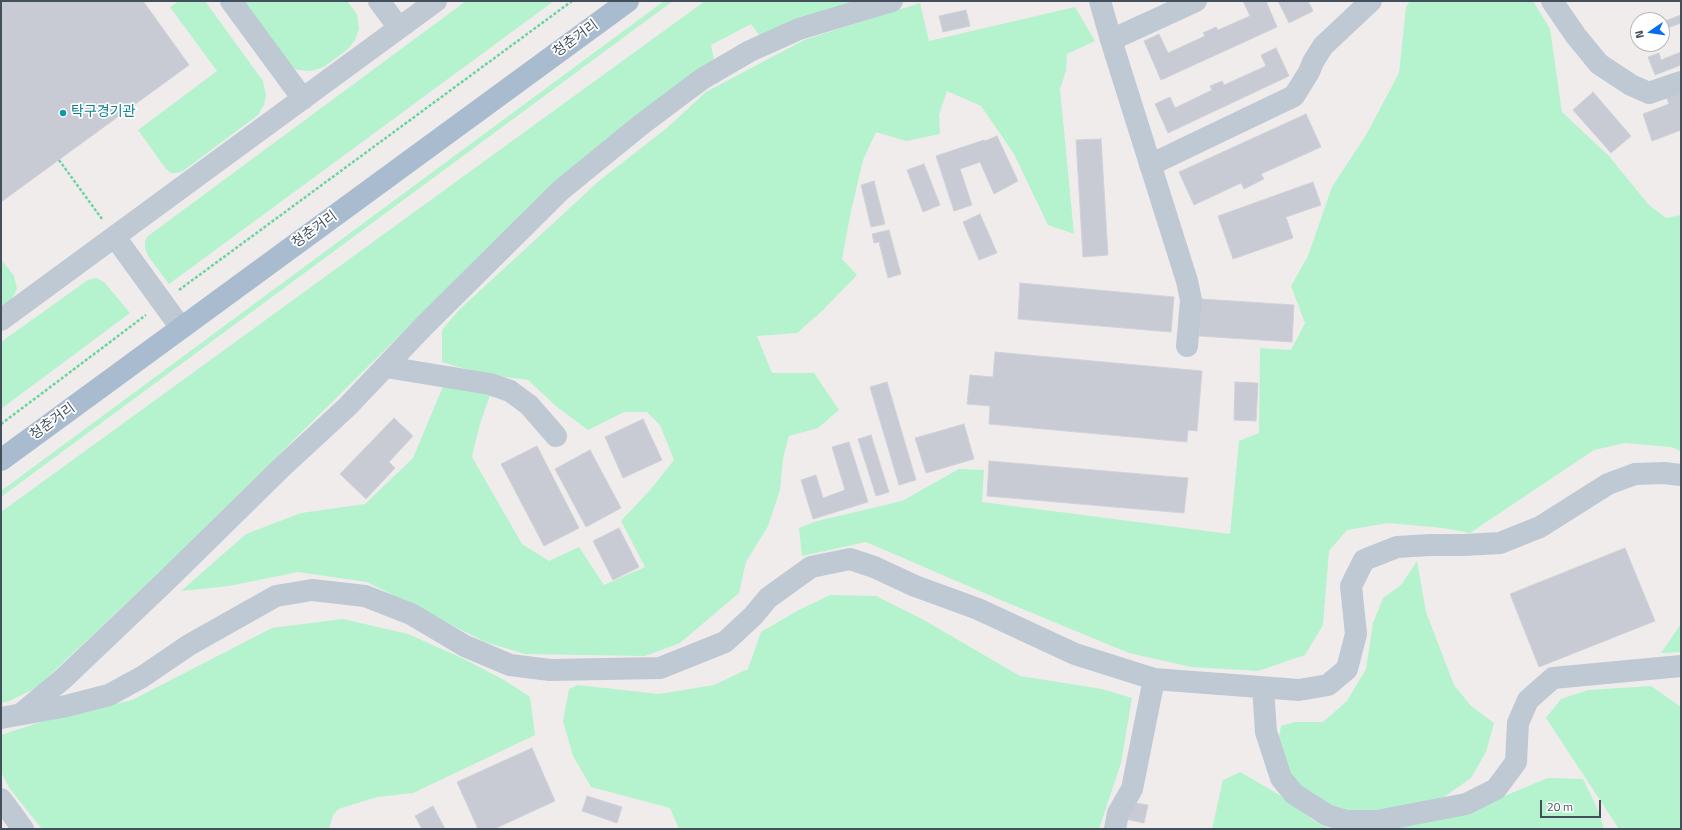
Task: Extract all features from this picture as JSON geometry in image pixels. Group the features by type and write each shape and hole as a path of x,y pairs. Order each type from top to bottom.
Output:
{"main road":[{"name":"청춘거리","path":"1,460 627,1"}],"street":[{"path":"231,1 303,99"},
{"path":"379,1 399,28"},
{"path":"1,320 436,1"},
{"path":"11,716 64,678 282,467 347,408 424,326 561,190 642,124 702,78 750,51 799,29 892,1"},
{"path":"1100,1 1191,300 1187,346"},
{"path":"1111,40 1196,1"},
{"path":"1150,165 1294,96 1323,46 1371,1"},
{"path":"1552,1 1576,36 1599,64 1631,85 1649,93 1681,82"},
{"path":"115,236 181,328"},
{"path":"386,366 490,384 510,391 529,405 556,436"},
{"path":"11,716 62,707 109,696 142,677 189,646 276,596 312,590 365,596 411,614 464,646 510,665 550,670 660,668 725,642 753,616 768,598 811,567 850,559 874,567 915,586 978,609 1075,654 1154,679 1299,690 1328,685 1347,669 1356,634 1351,586 1364,560 1397,547 1500,543 1540,527 1608,484 1636,474 1664,473 1681,475"},
{"path":"1263,688 1266,732 1281,778 1294,794 1327,815 1346,821 1377,820 1466,804 1496,789 1516,762 1518,722 1528,700 1553,678 1681,666"},
{"path":"1115,829 1118,813 1132,789 1154,679"},
{"path":"1,799 23,829"}],"path":[{"path":"1,424 572,1"},
{"path":"59,160 115,236"}],"green space":[{"path":"179,1 205,1 263,81 266,95 264,105 258,115 183,171 171,173 166,169 138,130 217,71 170,7"},
{"path":"241,1 347,1 357,14 359,29 355,40 348,49 324,67 311,71 297,70 287,63"},
{"path":"466,1 554,1 169,284 148,256 145,248 145,241 148,236"},
{"path":"664,1 673,1 1,497 1,491"},
{"path":"705,1 863,1 759,35 751,24 711,45 714,59 477,259 166,566 36,688 9,701 1,703 1,512"},
{"path":"1410,1 1533,1 1550,29 1562,112 1608,155 1649,205 1666,218 1681,215 1681,451 1671,447 1625,443 1594,450 1470,533 1443,528 1388,523 1347,530 1329,551 1323,625 1305,655 1258,671 1191,667 1129,653 866,542 802,556 799,528 817,521 902,501 959,469 984,470 982,502 1230,534 1239,441 1259,433 1260,348 1291,350 1305,323 1291,286 1308,256 1332,187 1366,135 1399,73 1406,7"},
{"path":"920,3 929,41 1075,7 1095,41 1067,54 1066,71 1060,89 1074,234 1048,225 1014,154 981,106 947,91 939,115 940,134 906,141 876,132 863,160 842,259 857,275 822,311 797,333 757,336 772,373 814,373 839,410 818,428 789,436 783,458 780,490 768,526 746,562 739,593 680,643 645,656 525,654 485,642 367,582 298,572 229,586 181,591 246,534 301,513 365,504 413,458 444,384 491,392 479,427 472,457 522,544 549,561 579,547 604,585 645,567 621,521 651,489 674,460 660,425 647,412 624,412 588,430 557,407 528,380 482,374 442,362 442,330 459,310 599,181 668,127 706,92 804,40"},
{"path":"1,259 14,276 17,289 11,300 1,308"},
{"path":"97,278 105,283 130,313 1,409 1,342 85,282 90,279"},
{"path":"1417,561 1426,612 1454,685 1471,706 1494,723 1486,752 1471,778 1444,797 1412,808 1349,811 1323,802 1290,778 1278,742 1281,726 1295,722 1323,722 1347,701 1366,669 1373,623 1383,598 1401,585"},
{"path":"830,595 876,596 922,619 1020,676 1102,689 1132,698 1121,763 1099,829 679,829 670,808 591,787 573,756 563,721 569,689 578,685 659,694 714,685 748,669 761,632 797,611"},
{"path":"343,619 408,634 462,658 504,680 530,697 535,735 413,793 377,797 338,809 333,815 329,829 42,829 10,789 1,772 1,735 41,722 132,700 272,628"},
{"path":"1681,624 1681,652 1661,653"},
{"path":"1651,686 1681,707 1681,829 1619,829 1546,718 1561,699 1588,690"},
{"path":"1240,772 1278,794 1313,820 1330,829 1212,829 1223,780"},
{"path":"1548,778 1583,779 1598,810 1604,829 1388,829 1458,815"}],"building":[{"name":"탁구경기관","path":"1,1 143,1 189,65 1,202"},
{"path":"1243,1 1266,1 1277,27 1161,80 1144,41 1159,34 1168,53 1205,36 1203,33 1216,27 1218,30 1250,16"},
{"path":"1278,1 1308,1 1313,11 1289,23"},
{"path":"966,10 970,26 943,32 939,16"},
{"path":"1681,15 1681,23 1670,27 1670,19"},
{"path":"1276,48 1289,76 1168,133 1155,104 1170,97 1175,108 1212,90 1210,86 1222,81 1224,85 1266,66 1261,55"},
{"path":"1681,52 1681,65 1655,75 1648,57 1659,53 1661,60"},
{"path":"1681,88 1681,130 1652,141 1643,114 1669,104 1665,93"},
{"path":"1593,92 1631,136 1611,153 1573,110"},
{"path":"1306,114 1321,147 1261,174 1264,179 1244,189 1241,183 1194,205 1179,172"},
{"path":"997,136 1018,181 994,194 980,162 960,169 972,205 954,211 936,156"},
{"path":"1101,139 1108,255 1083,257 1076,140"},
{"path":"924,164 940,205 923,212 907,170"},
{"path":"874,181 885,224 871,227 861,185"},
{"path":"1313,182 1321,205 1286,217 1293,238 1233,259 1218,216"},
{"path":"980,214 997,253 979,260 963,222"},
{"path":"889,230 901,274 888,278 879,242 874,243 872,234"},
{"path":"1020,283 1174,297 1171,332 1018,319"},
{"path":"1201,299 1294,305 1292,342 1199,336"},
{"path":"995,352 1202,371 1197,431 1188,430 1187,442 989,424 990,406 967,404 970,375 993,377"},
{"path":"887,382 916,480 899,485 870,387"},
{"path":"1235,382 1258,383 1256,421 1234,420"},
{"path":"394,418 413,436 389,462 395,468 366,499 340,474"},
{"path":"643,419 662,460 623,478 605,437"},
{"path":"964,424 974,459 926,473 915,438"},
{"path":"871,435 889,492 876,496 858,439"},
{"path":"849,442 868,502 813,519 801,480 816,475 823,498 845,490 832,447"},
{"path":"537,446 579,528 544,546 501,464"},
{"path":"590,450 621,508 586,527 555,469"},
{"path":"989,461 1188,478 1184,513 987,496"},
{"path":"619,528 639,567 613,580 593,541"},
{"path":"1625,548 1655,621 1539,667 1510,594"},
{"path":"532,748 555,801 494,829 478,829 457,782"},
{"path":"587,796 622,807 617,823 582,811"},
{"path":"1129,802 1148,805 1144,823 1125,819"},
{"path":"433,806 445,829 422,829 415,816"}],"place":[{"name":"탁구경기관","path":"63,113"}]}
